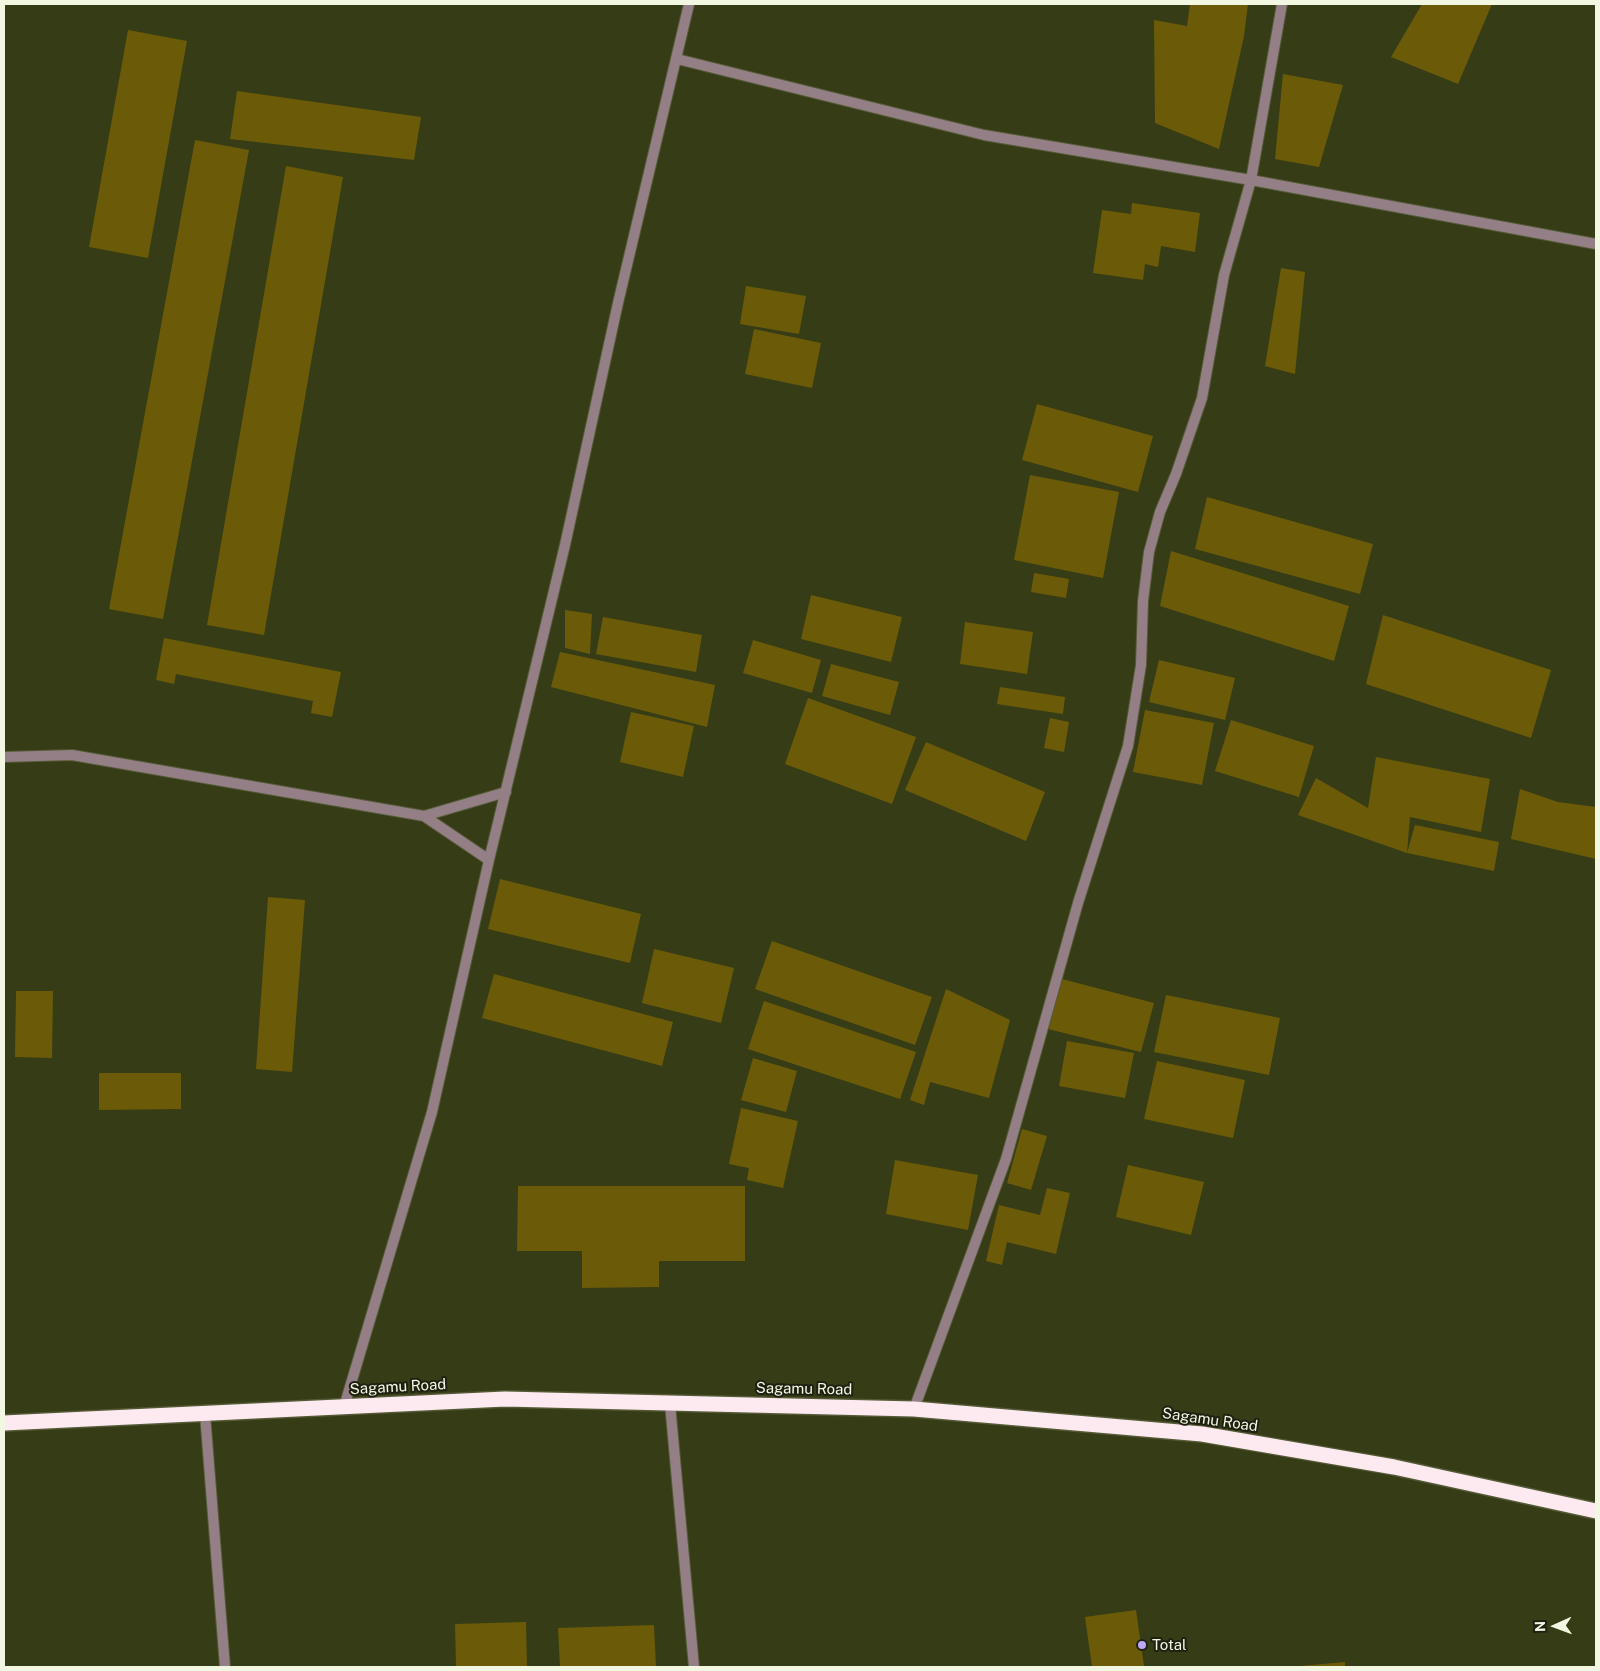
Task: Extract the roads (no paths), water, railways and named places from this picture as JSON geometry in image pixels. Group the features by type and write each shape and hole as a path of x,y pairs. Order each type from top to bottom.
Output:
{"highway":[{"name":"Sagamu Road","path":"4,1423 505,1399 914,1409 1202,1434 1394,1468 1596,1512"}],"street":[{"path":"344,1407 432,1112 489,860 565,546 618,303 689,4"},
{"path":"914,1409 1006,1159 1078,903 1128,746 1141,665 1143,601 1149,552 1160,512 1176,474 1202,398 1224,275 1251,180 1282,4"},
{"path":"677,59 984,135 1251,180 1596,244"},
{"path":"4,757 72,755 424,816 489,860"},
{"path":"424,816 506,792"},
{"path":"670,1404 694,1667"},
{"path":"204,1414 225,1667"}],"place":[{"name":"Total","path":"1142,1645"}]}
